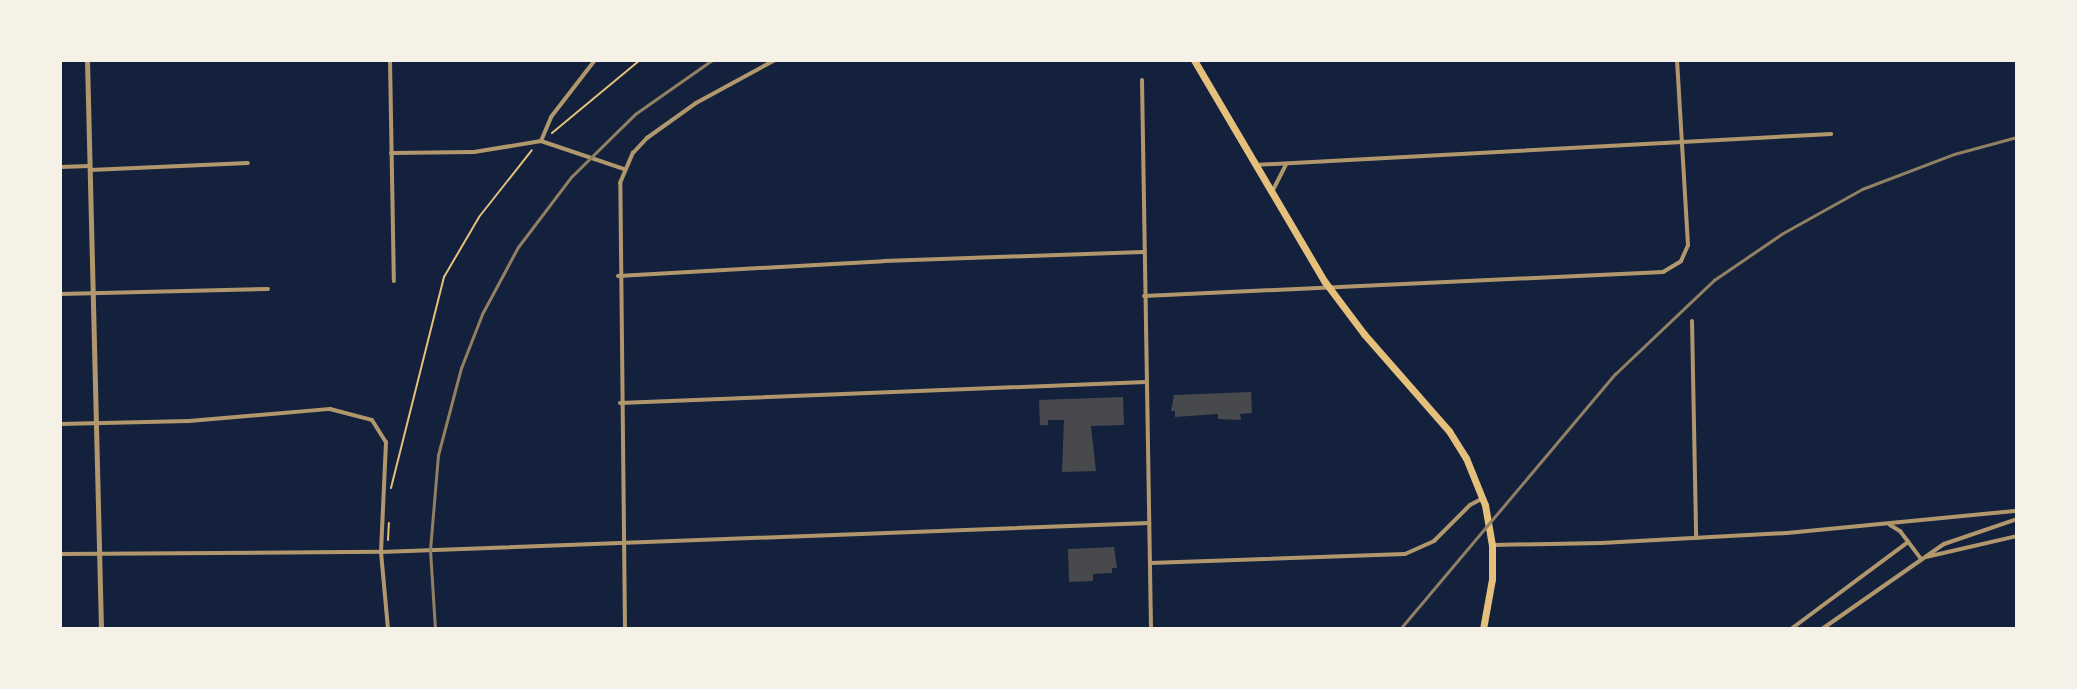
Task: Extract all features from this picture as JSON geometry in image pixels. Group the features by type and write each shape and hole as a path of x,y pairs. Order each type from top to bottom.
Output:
{"main road":[{"path":"1194,60 1253,165 1332,290 1449,431 1466,458 1483,498 1492,545 1492,579 1483,629"}],"street":[{"path":"87,60 101,629"},
{"path":"390,60 394,281"},
{"path":"541,141 551,117 595,60"},
{"path":"625,629 618,276 618,198 624,169 647,138 696,103 775,60"},
{"path":"1144,296 1653,274 1675,264 1685,255 1688,245 1677,60"},
{"path":"1142,80 1151,629"},
{"path":"1253,165 1831,134"},
{"path":"391,153 474,152 541,141 624,169"},
{"path":"60,167 248,163"},
{"path":"1271,194 1286,164"},
{"path":"618,276 884,261 1143,252"},
{"path":"60,294 268,289"},
{"path":"1692,321 1696,538"},
{"path":"620,403 1147,382"},
{"path":"60,424 189,421 330,409 372,420 385,439 381,552 388,629"},
{"path":"1150,563 1405,554 1434,541 1470,505 1483,498"},
{"path":"1492,545 1696,538 1890,525 2017,511"},
{"path":"1822,629 1920,558 1966,534 2017,519"},
{"path":"60,554 381,552 624,540 1149,523"},
{"path":"1890,525 1920,558"},
{"path":"1920,558 2017,536"},
{"path":"1791,629 1908,542"}],"path":[{"path":"390,498 444,277 491,199 541,141 640,60"},
{"path":"386,545 389,523"}],"building":[{"path":"1251,392 1252,413 1240,414 1241,420 1218,419 1218,414 1175,417 1175,411 1171,411 1174,395"},
{"path":"1123,397 1124,425 1091,426 1096,471 1062,472 1064,420 1048,420 1048,425 1040,425 1039,400"},
{"path":"1114,547 1117,568 1112,568 1112,573 1093,574 1093,581 1069,582 1068,549"}],"railway":[{"path":"435,629 430,550 438,455 461,368 482,314 518,247 571,177 635,114 712,60"},
{"path":"1400,629 1615,374 1714,280 1783,233 1862,189 1954,154 2017,137"}]}
